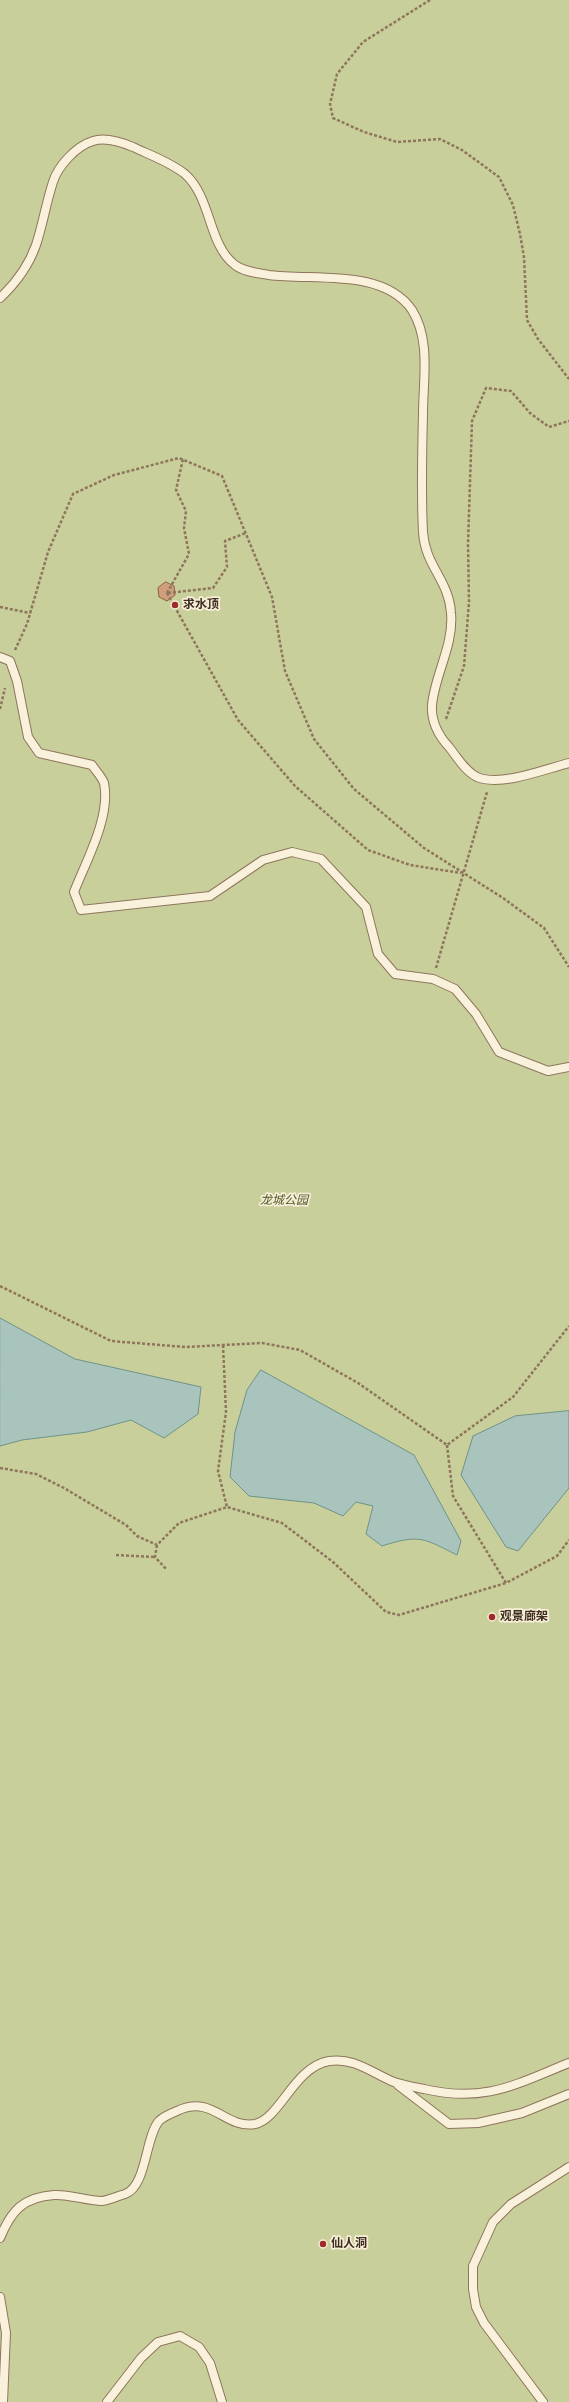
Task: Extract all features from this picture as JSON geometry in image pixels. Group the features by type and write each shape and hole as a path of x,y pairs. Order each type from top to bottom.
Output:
{"lane":[{"path":"0,298 17,279 32,255 58,172 84,146 93,141 103,140 123,143 178,169 188,177 202,196 225,253 231,262 240,269 277,276 362,281 386,288 405,303 418,324 424,354 422,496 425,547 429,560 446,589 452,615 451,631 432,705 434,726 440,737 469,771 479,777 490,780 516,777 569,763"},
{"path":"0,657 10,661 17,681 28,737 39,753 92,765 104,782 104,804 98,836 74,892 81,910 210,896 264,860 292,852 321,860 366,907 378,954 395,974 433,979 455,989 476,1014 499,1052 548,1071 569,1067"},
{"path":"0,2238 8,2217 27,2201 55,2195 103,2201 128,2193 144,2170 152,2133 160,2120 188,2106 205,2107 238,2122 257,2123 266,2118 306,2072 329,2061 358,2064 394,2082 449,2124 478,2123 522,2112 569,2094"},
{"path":"394,2082 462,2095 485,2094 512,2086 569,2063"},
{"path":"543,2402 484,2323 476,2307 473,2289 474,2266 493,2222 511,2204 569,2167"},
{"path":"0,2297 6,2333 3,2402"},
{"path":"107,2402 141,2358 158,2342 180,2336 199,2346 210,2362 222,2402"}],"path":[{"path":"430,0 363,42 337,74 330,104 333,118 364,132 397,142 440,139 462,150 499,177 513,205 520,234 524,257 527,320 538,339 569,379"},
{"path":"440,737 464,666 469,602 468,544 472,421 486,388 511,391 530,413 549,427 569,421"},
{"path":"0,709 10,661 30,614 48,552 73,494 114,475 179,458 222,476 272,597 285,671 314,739 354,789 424,848 503,898 544,928 569,967"},
{"path":"167,593 189,554 184,528 186,511 176,490 183,459"},
{"path":"167,593 213,588 227,567 225,541 246,533"},
{"path":"167,593 238,720 295,786 368,850 410,865 463,874"},
{"path":"0,607 30,614"},
{"path":"433,979 490,780"},
{"path":"0,1286 111,1341 185,1347 262,1343 300,1350 358,1383 447,1445 453,1496 506,1583"},
{"path":"447,1445 513,1397 569,1326"},
{"path":"223,1345 226,1412 218,1471 227,1507"},
{"path":"0,1468 36,1474 64,1488 126,1525 137,1536 157,1545"},
{"path":"155,1557 157,1545 179,1523 227,1507 282,1523 333,1562 386,1612 399,1615 506,1583 557,1556 569,1540"},
{"path":"116,1555 155,1557 167,1570"}],"green space":[{"name":"龙城公园","path":"0,0 569,0 569,2402 0,2402"}],"water":[{"path":"0,1318 75,1359 201,1387 198,1414 164,1438 131,1420 87,1432 22,1440 0,1446"},
{"path":"261,1370 414,1455 461,1541 457,1555 428,1542 413,1539 382,1546 366,1534 373,1506 356,1502 343,1516 314,1503 249,1496 230,1477 235,1432 247,1390"},
{"path":"569,1411 569,1488 518,1551 506,1547 461,1475 473,1436 515,1416"}],"building":[{"path":"166,582 174,586 175,595 167,601 159,597 158,588"}],"place":[{"name":"求水顶","path":"175,605"},
{"name":"观景廊架","path":"492,1617"},
{"name":"仙人洞","path":"323,2244"}]}
